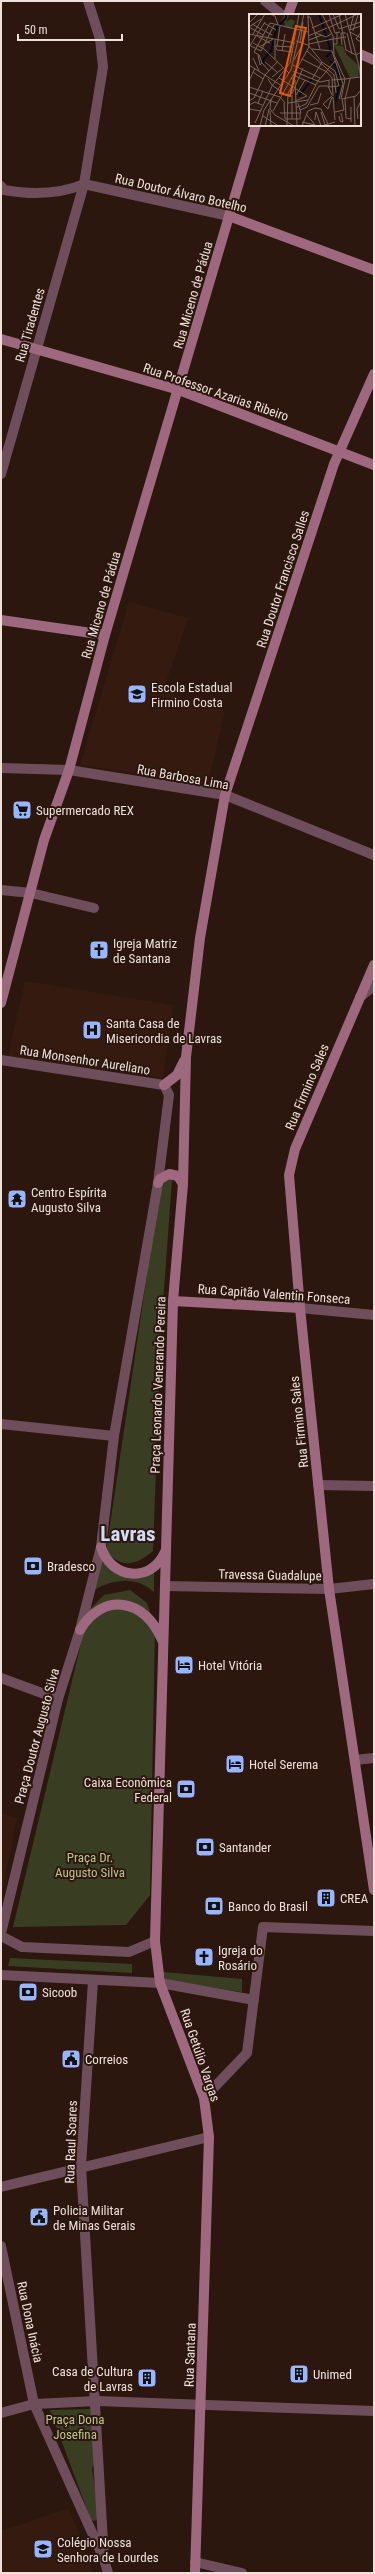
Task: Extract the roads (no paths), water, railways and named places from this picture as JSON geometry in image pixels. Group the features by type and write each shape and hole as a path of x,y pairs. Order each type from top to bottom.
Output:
{"main road":[{"path":"288,14 293,1"},
{"path":"361,54 374,60"},
{"name":"Rua Miceno de Pádua","path":"1,1003 44,840 69,770 105,635 179,390 256,126"},
{"name":"Rua Doutor Álvaro Botelho","path":"230,216 374,270"},
{"name":"Rua Professor Azarias Ribeiro","path":"1,339 179,390 374,464"},
{"name":"Rua Doutor Francisco Salles","path":"186,1057 200,938 224,796 340,450 374,374"},
{"path":"1,620 105,635"},
{"name":"Rua Firmino Sales","path":"374,965 291,1162 289,1174 300,1308 329,1589 374,1890"},
{"path":"164,1085 177,1075 186,1057"},
{"name":"Praça Leonardo Venerando Pereira","path":"165,1586 173,1301 183,1184 186,1057"},
{"path":"158,1183 160,1179 169,1174 178,1176 183,1184"},
{"name":"Rua Capitão Valentin Fonseca","path":"173,1301 300,1308"},
{"path":"101,1547 103,1556 112,1566 132,1575 150,1571 157,1566 166,1550"},
{"path":"160,1983 155,1942 165,1586"},
{"path":"80,1630 85,1621 98,1611 113,1605 124,1605 145,1613 152,1620 164,1645"},
{"name":"Rua Getúlio Vargas","path":"160,1983 204,2098 209,2137"},
{"name":"Rua Santana","path":"195,2573 202,2406 209,2137"}],"street":[{"name":"Rua Tiradentes","path":"1,474 84,184 103,67 100,39 88,1"},
{"path":"265,1 281,14"},
{"path":"1,186 4,190 31,195 69,190 84,184"},
{"name":"Rua Doutor Álvaro Botelho","path":"84,184 230,216"},
{"name":"Rua Barbosa Lima","path":"1,768 69,770 224,796 374,856"},
{"path":"1,890 31,893 94,908"},
{"path":"360,997 374,986"},
{"name":"Rua Monsenhor Aureliano","path":"1,1060 164,1085"},
{"name":"Praça Leonardo Venerando Pereira","path":"101,1547 114,1436 158,1183 169,1095 164,1085"},
{"name":"Rua Capitão Valentin Fonseca","path":"300,1308 374,1315"},
{"path":"1,1424 114,1436"},
{"path":"318,1485 374,1486"},
{"name":"Praça Doutor Augusto Silva","path":"101,1547 80,1630 58,1699 1,1935 22,1946 129,1952 155,1942"},
{"name":"Travessa Guadalupe","path":"165,1586 329,1589 374,1584"},
{"path":"1,1678 58,1699"},
{"path":"355,1760 374,1758"},
{"path":"204,2098 247,2053 263,1926 374,1931"},
{"path":"3,1973 93,1981 160,1983 254,2000"},
{"name":"Rua Raul Soares","path":"93,1981 81,2166 97,2401"},
{"path":"1,2187 81,2166 209,2137"},
{"name":"Rua Dona Inácia","path":"1,2246 34,2404"},
{"path":"97,2401 104,2559"},
{"path":"1,2413 34,2404 97,2401 202,2406 374,2411"},
{"path":"34,2404 104,2559 108,2573"},
{"path":"195,2562 242,2573"}],"place":[{"name":"Escola Estadual Firmino Costa","path":"137,694"},
{"name":"Supermercado REX","path":"22,810"},
{"name":"Igreja Matriz de Santana","path":"99,950"},
{"name":"Santa Casa de Misericordia de Lavras","path":"92,1030"},
{"name":"Centro Espírita Augusto Silva","path":"17,1199"},
{"name":"Bradesco","path":"33,1566"},
{"name":"Hotel Vitória","path":"184,1665"},
{"name":"Hotel Serema","path":"235,1764"},
{"name":"Caixa Econômica Federal","path":"186,1789"},
{"name":"Santander","path":"205,1847"},
{"name":"CREA","path":"326,1898"},
{"name":"Banco do Brasil","path":"214,1906"},
{"name":"Igreja do Rosário","path":"204,1957"},
{"name":"Sicoob","path":"28,1992"},
{"name":"Correios","path":"71,2059"},
{"name":"Policia Militar de Minas Gerais","path":"39,2217"},
{"name":"Unimed","path":"299,2374"},
{"name":"Casa de Cultura de Lavras","path":"147,2378"},
{"name":"Colégio Nossa Senhora de Lourdes","path":"43,2549"}],"district":[{"name":"Lavras","path":"128,1534"}],"park label":[{"name":"Praça Dr. Augusto Silva","path":"90,1864"},
{"name":"Praça Dona Josefina","path":"75,2426"}]}
